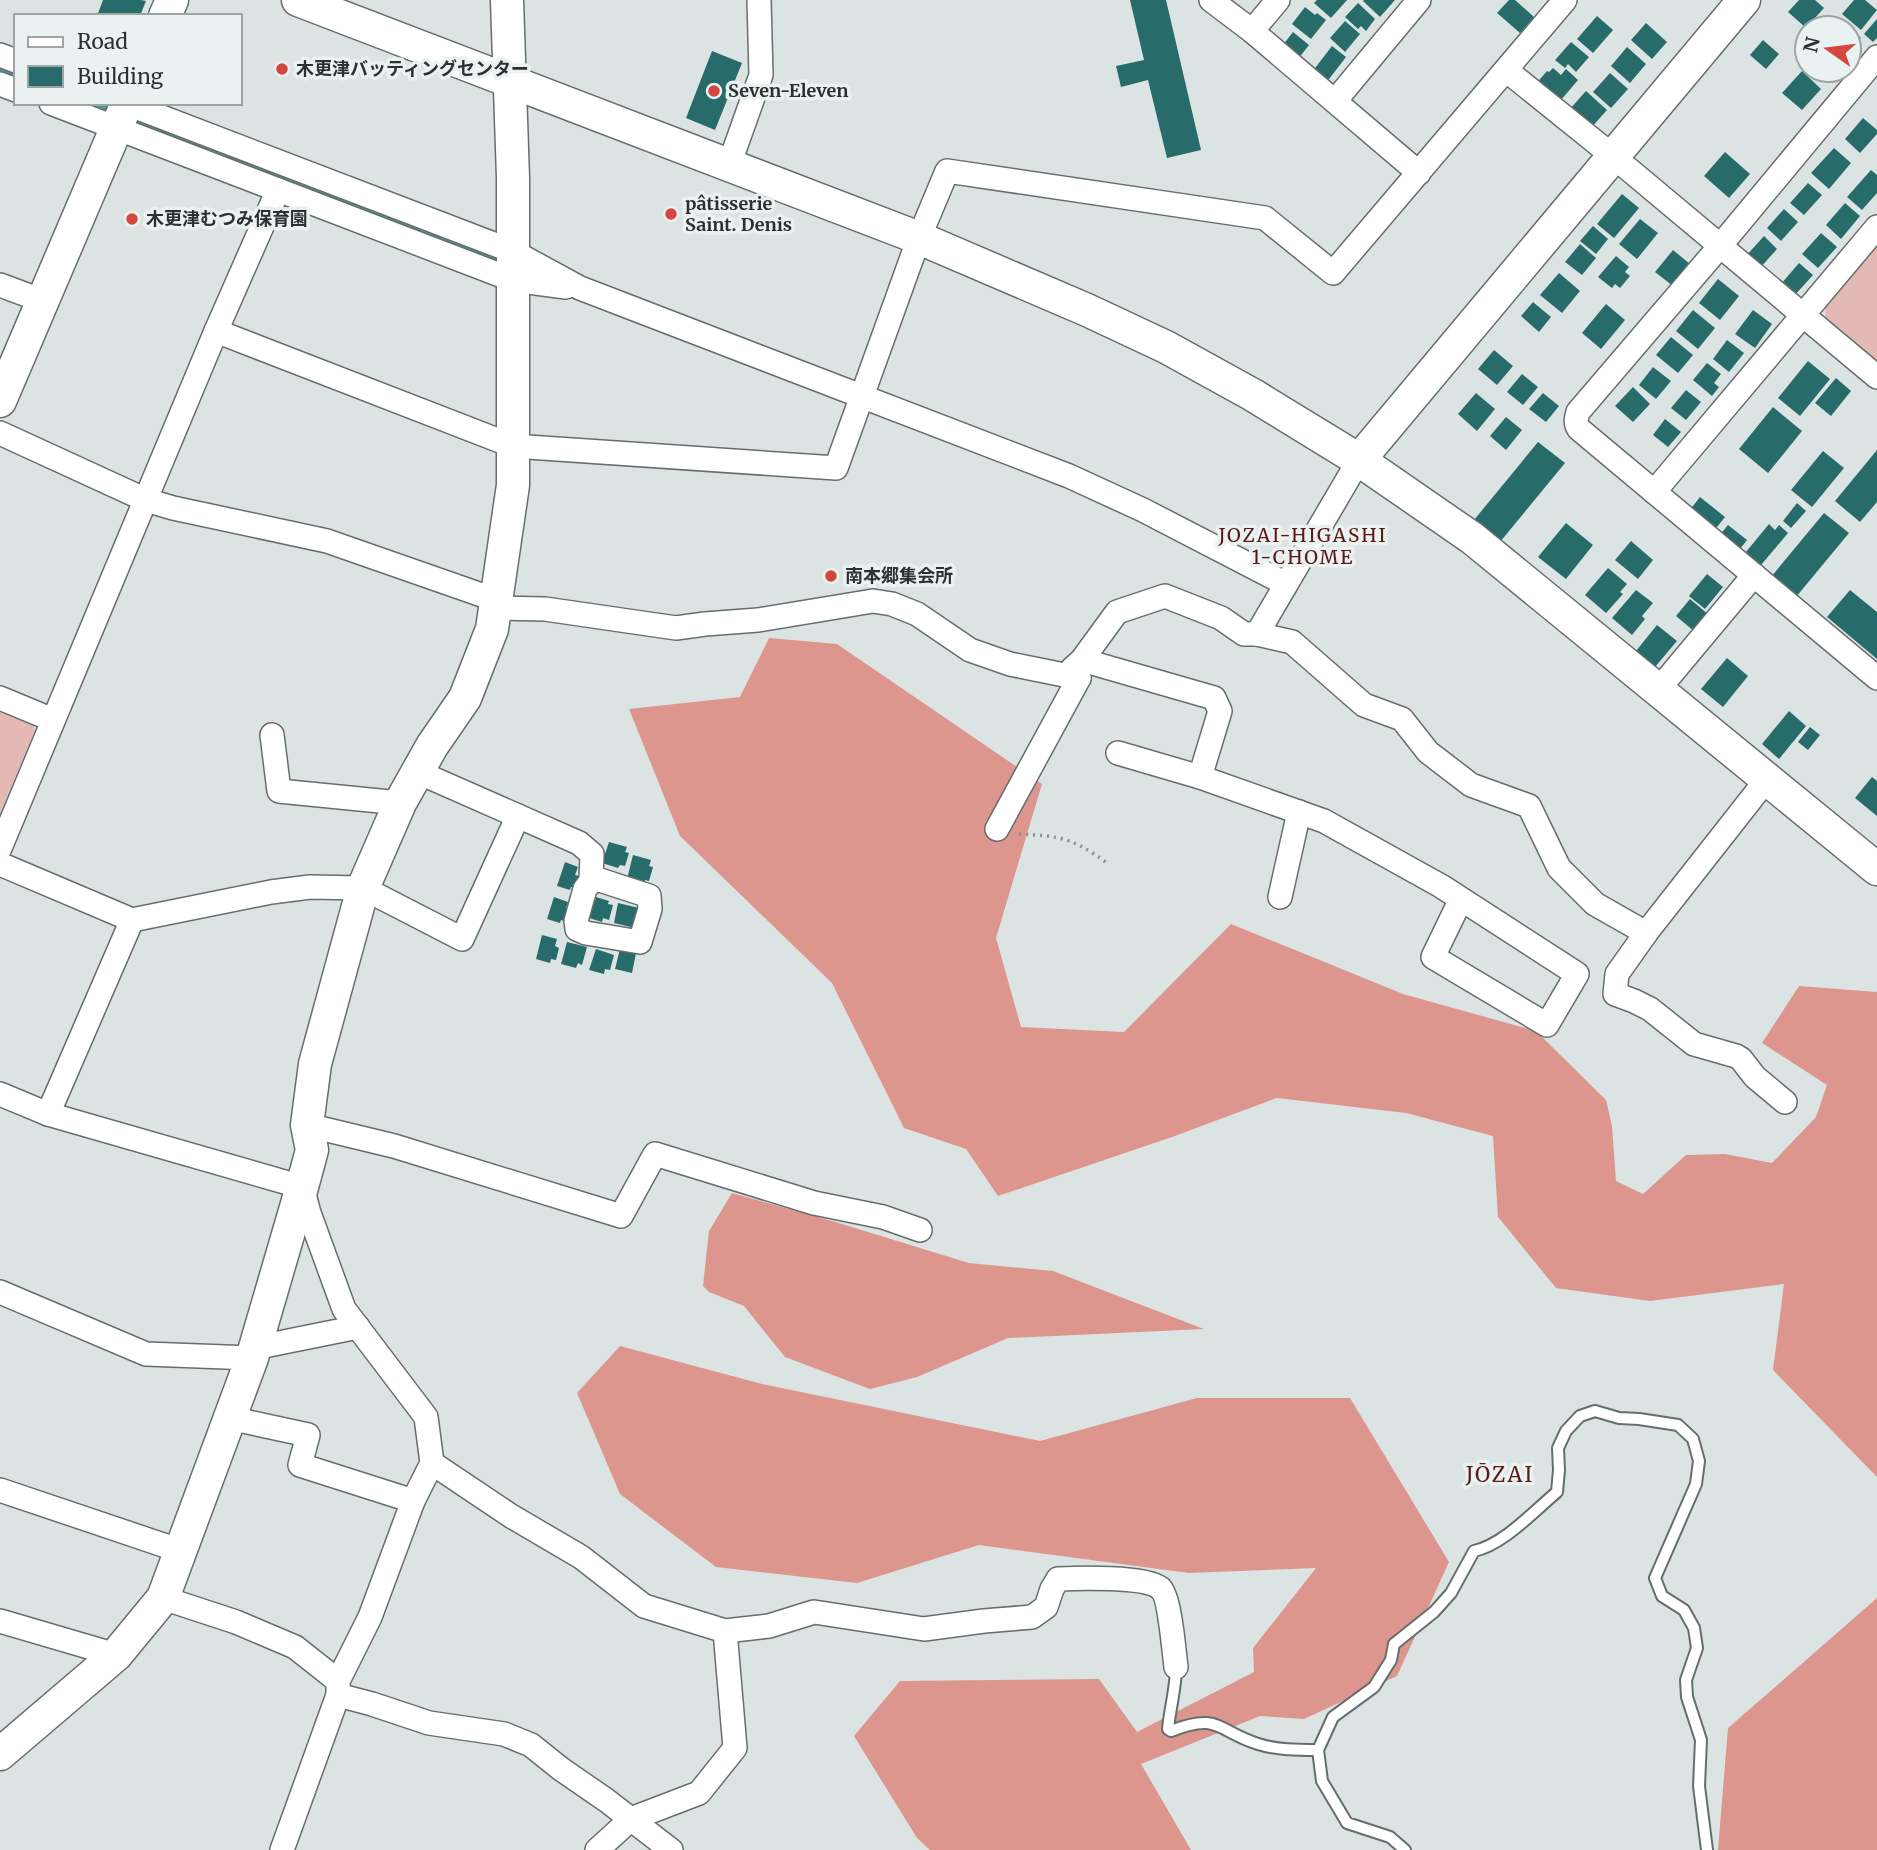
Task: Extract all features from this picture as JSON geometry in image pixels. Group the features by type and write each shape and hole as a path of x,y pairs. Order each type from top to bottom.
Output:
{"street":[{"path":"299,0 919,238 1166,347 1253,395 1359,460 1472,538 1877,869"},
{"path":"0,1754 116,1655 163,1598 253,1353 302,1187 312,1150 307,1125 315,1064 363,888 400,803 432,746 465,698 492,629 513,485 513,178 507,0"},
{"path":"729,165 761,75 759,0"},
{"path":"1211,0 1252,31 1419,173"},
{"path":"1252,31 1278,0"},
{"path":"1335,101 1419,0"},
{"path":"216,331 513,446 836,468 919,238 947,171 1265,218 1333,273 1565,0"},
{"path":"1257,634 1359,460 1744,0"},
{"path":"1877,57 1578,412 1576,419 1579,429 1877,678"},
{"path":"1506,70 1877,377"},
{"path":"67,105 123,112 512,266"},
{"path":"123,112 278,190 580,288 1069,477 1143,510 1286,584"},
{"path":"0,401 123,112"},
{"path":"0,848 216,331 278,190"},
{"path":"1654,492 1877,227"},
{"path":"0,285 43,301"},
{"path":"0,433 146,500 327,541 496,604 676,628 758,620 873,601 891,604 917,614 970,650 1010,664 1080,669 1214,698 1220,711 1200,777"},
{"path":"1658,690 1754,575"},
{"path":"996,829 1080,669 1117,611 1165,596 1221,618 1244,634 1257,634 1292,642 1364,705 1402,719 1428,752 1471,785 1529,806 1559,868 1595,904 1646,933"},
{"path":"0,698 53,720"},
{"path":"272,735 279,791 400,803"},
{"path":"1118,753 1200,777 1324,821 1461,899 1577,974 1547,1025 1433,957 1461,899"},
{"path":"418,772 579,843 592,854 591,881"},
{"path":"1767,779 1617,974 1615,994 1650,1009 1693,1044 1741,1059 1755,1077 1785,1102"},
{"path":"1280,897 1299,812"},
{"path":"0,864 132,920 271,892 310,887 363,888 462,939 518,816"},
{"path":"48,1114 132,920"},
{"path":"0,1094 48,1114 302,1187"},
{"path":"307,1125 394,1146 621,1216 655,1154 814,1203 883,1217 920,1230"},
{"path":"282,1850 338,1688 370,1616 413,1501 432,1463 426,1417 344,1309 302,1187"},
{"path":"0,1292 146,1354 253,1353 358,1327"},
{"path":"229,1418 308,1435 300,1465 413,1501"},
{"path":"432,1463 511,1516 581,1557 644,1606 725,1631 768,1626 814,1612 924,1629 1032,1617 1046,1607 1058,1579 1100,1577 1146,1583 1160,1588 1171,1624 1176,1667"},
{"path":"0,1490 181,1551"},
{"path":"163,1598 236,1622 295,1647 338,1688 429,1723 504,1734 531,1745 671,1850"},
{"path":"0,1621 116,1655"},
{"path":"597,1850 631,1819 699,1793 734,1748 725,1631"}],"lane":[{"path":"1405,1850 1390,1837 1348,1823 1322,1781 1318,1750 1333,1717 1374,1687 1391,1660 1394,1644 1443,1603 1474,1551 1485,1549 1510,1532 1556,1492 1558,1448 1566,1430 1580,1416 1595,1411 1619,1418 1678,1425 1693,1439 1699,1461 1696,1484 1654,1578 1662,1596 1684,1610 1694,1628 1697,1648 1686,1681 1687,1697 1701,1740 1699,1786 1707,1850"},
{"path":"1176,1667 1168,1729 1171,1731 1201,1722 1219,1725 1255,1743 1270,1747 1318,1750"}],"path":[{"path":"996,829 1072,840 1107,863"}],"shaded area":[{"path":"1877,245 1877,363 1825,319 1826,305"},
{"path":"769,638 837,644 1042,784 996,938 1021,1027 1124,1032 1231,924 1403,994 1536,1031 1606,1100 1612,1126 1616,1181 1643,1194 1686,1155 1725,1154 1772,1163 1816,1117 1827,1085 1762,1043 1799,986 1877,992 1877,1477 1773,1370 1784,1284 1650,1301 1556,1288 1498,1217 1493,1136 1406,1113 1277,1098 998,1196 966,1149 904,1128 832,983 680,836 629,709 740,697"},
{"path":"0,706 31,718 35,730 0,813"},
{"path":"732,1193 969,1263 1053,1271 1204,1329 1008,1338 917,1377 870,1389 785,1357 744,1306 709,1292 703,1286 709,1231"},
{"path":"620,1346 762,1384 1040,1441 1197,1398 1350,1398 1449,1562 1397,1676 1304,1719 1260,1716 1141,1764 1191,1850 930,1850 917,1838 854,1736 900,1681 1099,1679 1137,1732 1254,1672 1253,1648 1316,1568 1189,1573 979,1545 857,1583 716,1567 620,1494 577,1393"},
{"path":"1877,1598 1877,1850 1718,1850 1728,1728"}],"building":[{"path":"103,0 146,1 141,14 98,14"},
{"path":"1130,0 1166,0 1201,150 1167,158 1148,80 1121,87 1116,66 1144,60"},
{"path":"1317,0 1347,0 1331,18 1314,3"},
{"path":"1364,0 1395,0 1380,17"},
{"path":"1509,0 1515,0 1534,17 1520,33 1497,13"},
{"path":"1799,0 1815,0 1824,8 1819,14 1793,14 1793,16 1788,12"},
{"path":"1854,0 1865,0 1877,10 1863,28 1863,14 1842,14"},
{"path":"1358,3 1375,19 1366,31 1361,26 1358,29 1345,17"},
{"path":"1305,7 1326,20 1311,39 1292,24"},
{"path":"1597,16 1613,30 1593,53 1577,39"},
{"path":"1877,19 1877,38 1873,42 1864,34"},
{"path":"1345,21 1360,34 1345,52 1330,38"},
{"path":"1646,23 1667,42 1652,59 1631,40"},
{"path":"1293,32 1309,45 1295,63 1279,50"},
{"path":"1763,40 1779,54 1766,69 1750,55"},
{"path":"1571,42 1589,57 1576,72 1568,64 1565,68 1555,60"},
{"path":"1332,46 1346,57 1326,83 1312,72"},
{"path":"1627,47 1646,64 1630,83 1611,66"},
{"name":"Seven-Eleven","path":"712,51 742,63 715,130 686,118"},
{"path":"1553,68 1561,75 1566,69 1578,80 1561,100 1550,90 1545,95 1535,85"},
{"path":"1610,73 1628,89 1611,108 1593,92"},
{"path":"1793,81 1793,84 1816,84 1821,89 1802,110 1782,93"},
{"path":"1586,91 1607,110 1590,129 1569,110"},
{"path":"1863,118 1877,130 1877,134 1860,153 1845,139"},
{"path":"1834,148 1851,163 1829,189 1811,173"},
{"path":"1725,152 1750,174 1729,198 1704,176"},
{"path":"1871,170 1877,175 1877,193 1862,210 1847,197"},
{"path":"1808,183 1822,195 1804,215 1790,203"},
{"path":"1622,194 1639,208 1614,238 1597,224"},
{"path":"1845,203 1860,216 1841,239 1826,225"},
{"path":"1784,209 1798,222 1781,241 1767,228"},
{"path":"1640,219 1658,233 1637,259 1619,244"},
{"path":"1593,226 1608,239 1596,254 1580,241"},
{"path":"1821,233 1837,247 1818,268 1802,254"},
{"path":"1764,236 1777,249 1760,268 1746,256"},
{"path":"1580,244 1596,258 1582,275 1565,262"},
{"path":"1673,250 1690,264 1673,286 1655,272"},
{"path":"1616,256 1629,267 1625,272 1630,276 1620,288 1615,284 1612,288 1598,277"},
{"path":"1799,263 1813,275 1794,296 1781,284"},
{"path":"1559,273 1580,291 1562,313 1540,295"},
{"path":"1718,279 1739,296 1720,320 1699,303"},
{"path":"1533,302 1551,317 1539,332 1521,316"},
{"path":"1606,304 1625,320 1601,349 1582,333"},
{"path":"1693,310 1715,328 1698,349 1676,331"},
{"path":"1753,310 1772,324 1755,348 1735,334"},
{"path":"1671,337 1693,355 1678,373 1656,355"},
{"path":"1727,340 1744,353 1729,372 1713,359"},
{"path":"1494,350 1513,366 1497,385 1478,369"},
{"path":"1808,361 1830,379 1800,416 1778,398"},
{"path":"1707,363 1721,374 1714,383 1719,387 1712,396 1693,380"},
{"path":"1653,367 1671,381 1656,399 1639,385"},
{"path":"1522,374 1538,387 1523,405 1507,392"},
{"path":"1836,378 1851,391 1831,416 1815,403"},
{"path":"1633,387 1650,404 1633,422 1615,406"},
{"path":"1686,390 1701,402 1686,420 1671,408"},
{"path":"1476,393 1495,409 1477,431 1458,414"},
{"path":"1543,393 1559,406 1546,422 1529,409"},
{"path":"1773,407 1802,431 1768,473 1739,449"},
{"path":"1506,417 1522,430 1506,450 1490,436"},
{"path":"1665,419 1681,432 1668,447 1653,435"},
{"path":"1538,442 1565,463 1500,542 1474,520"},
{"path":"1877,450 1877,502 1860,522 1835,501"},
{"path":"1823,451 1844,468 1812,507 1791,490"},
{"path":"1700,497 1725,517 1713,532 1689,511"},
{"path":"1797,503 1806,511 1791,528 1783,521"},
{"path":"1824,513 1849,533 1796,597 1771,577"},
{"path":"1566,523 1593,545 1566,579 1538,557"},
{"path":"1769,524 1775,530 1779,525 1788,533 1756,571 1741,558"},
{"path":"1728,525 1747,540 1737,553 1718,537"},
{"path":"1631,541 1653,560 1638,579 1615,560"},
{"path":"1608,568 1627,584 1620,592 1623,594 1606,613 1585,595"},
{"path":"1707,574 1723,587 1705,609 1689,596"},
{"path":"1636,590 1653,603 1632,635 1612,618"},
{"path":"1850,590 1877,612 1877,659 1827,617"},
{"path":"1690,599 1709,615 1695,632 1676,616"},
{"path":"1657,625 1677,641 1655,667 1636,651"},
{"path":"1727,658 1748,676 1723,707 1701,689"},
{"path":"1789,711 1806,726 1779,759 1762,744"},
{"path":"1810,727 1820,735 1808,750 1798,742"},
{"path":"1872,777 1877,781 1877,816 1855,798"},
{"path":"609,842 627,847 625,852 629,853 625,866 620,865 618,868 602,863"},
{"path":"633,855 651,860 649,866 653,867 649,881 645,880 644,883 627,879"},
{"path":"565,862 578,867 575,875 579,876 575,888 571,887 570,890 557,886"},
{"path":"554,897 568,902 566,908 570,909 566,922 547,919"},
{"path":"596,897 613,905 609,920 603,918 602,922 589,918"},
{"path":"618,903 639,908 635,928 614,923"},
{"path":"542,935 557,939 555,946 559,948 556,960 551,959 550,963 536,959"},
{"path":"567,942 587,947 582,965 578,963 576,968 561,964"},
{"path":"596,949 614,955 610,970 605,969 604,974 589,970"},
{"path":"620,949 636,953 632,973 615,969"}],"waterway":[{"path":"0,68 14,73"},
{"path":"97,105 113,112"},
{"path":"130,118 501,260"}],"place":[{"name":"木更津バッティングセンター","path":"282,69"},
{"name":"Seven-Eleven","path":"714,91"},
{"name":"pâtisserie Saint. Denis","path":"671,214"},
{"name":"木更津むつみ保育園","path":"132,219"},
{"name":"南本郷集会所","path":"831,576"}],"district":[{"name":"JOZAI-HIGASHI 1-CHOME","path":"1303,546"},
{"name":"JŌZAI","path":"1500,1475"}]}
